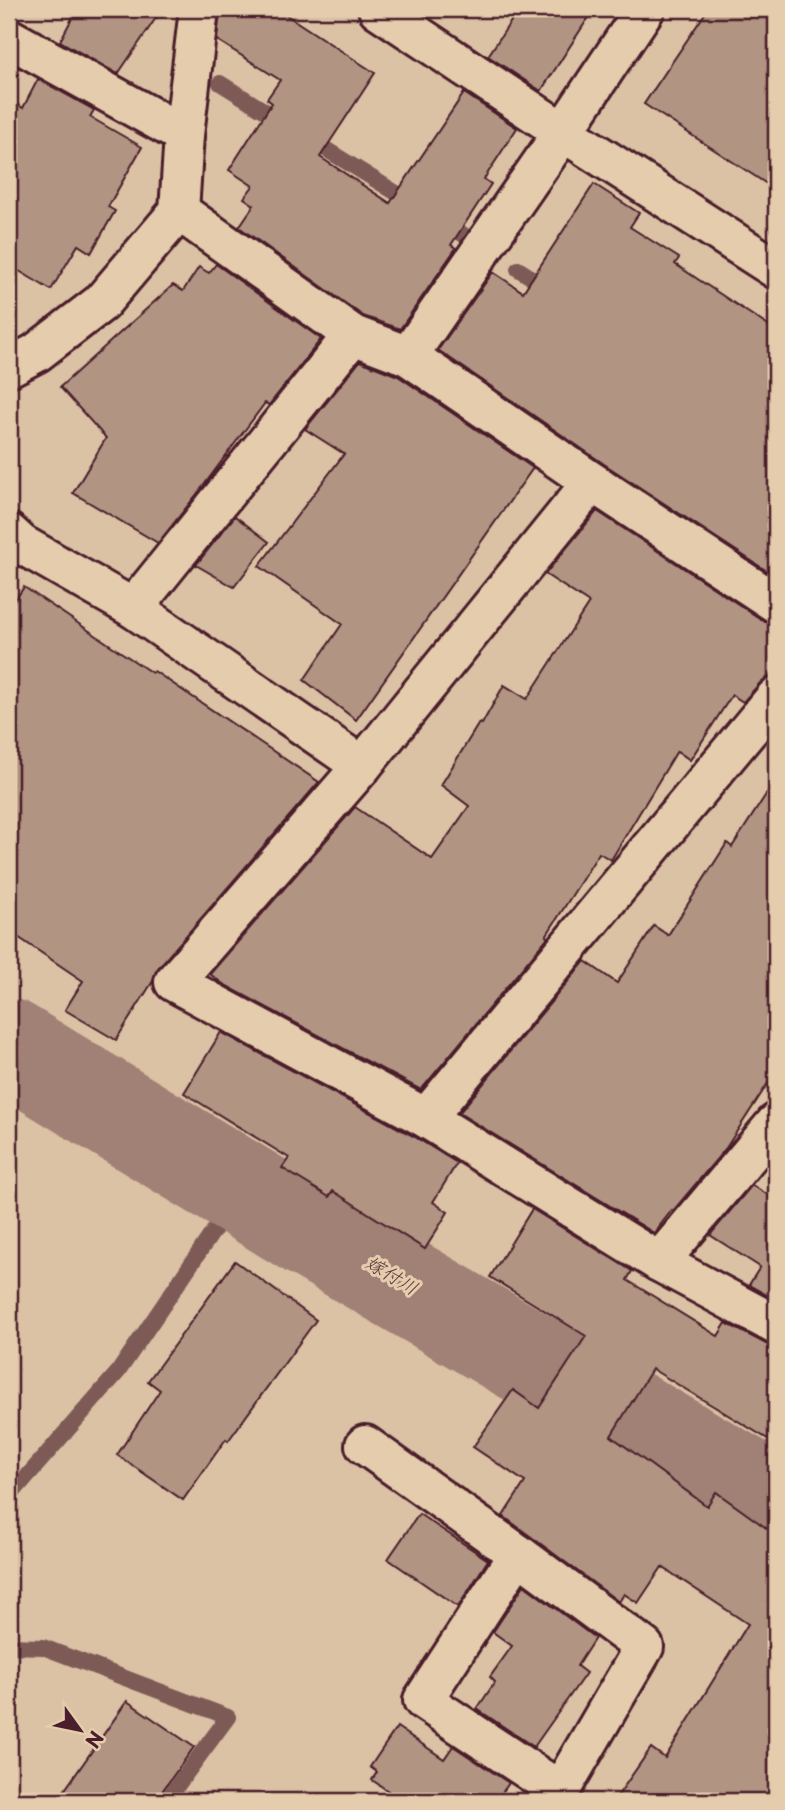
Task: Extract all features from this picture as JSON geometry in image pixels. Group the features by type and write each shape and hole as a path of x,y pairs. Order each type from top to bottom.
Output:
{"street":[{"path":"18,353 102,303 179,211 184,135 199,9"},
{"path":"378,9 776,270"},
{"path":"408,356 645,9"},
{"path":"9,38 184,135"},
{"path":"179,211 353,335 408,356 776,603"},
{"path":"133,608 353,335"},
{"path":"592,482 362,766 174,982 426,1118 659,1262 776,1325"},
{"path":"13,546 133,608 362,766"},
{"path":"426,1118 776,696"},
{"path":"659,1262 776,1123"},
{"path":"365,1445 518,1554 644,1647 558,1796 422,1699 518,1554"}],"building":[{"path":"77,9 162,9 118,74 60,41"},
{"path":"220,9 277,9 375,73 320,157 390,203 464,93 517,128 484,179 491,184 451,245 456,248 400,329 363,316 239,227 254,205 244,198 253,186 229,170 272,103 267,99 280,80 217,40"},
{"path":"519,9 594,9 541,91 488,56"},
{"path":"708,9 776,9 776,190 644,104"},
{"path":"38,79 94,110 90,117 142,147 108,207 115,211 91,253 78,245 51,290 9,265 9,99 23,108"},
{"path":"594,184 639,213 630,227 679,258 675,264 776,331 776,577 438,350 493,272 523,292"},
{"path":"216,264 321,339 269,405 265,403 158,543 73,493 106,438 60,387 173,285 183,291 199,267 209,273"},
{"path":"360,361 398,376 533,468 356,720 304,680 342,624 259,566 344,454 305,429"},
{"path":"597,511 764,621 776,625 776,676 768,677 760,683 743,702 732,695 690,760 677,751 611,860 599,853 546,936 548,937 421,1090 223,984 210,974 355,807 432,859 469,806 441,785 479,723 482,724 504,685 527,699 589,603 545,574"},
{"path":"235,516 269,542 234,587 196,565"},
{"path":"24,587 319,782 158,968 153,981 116,1040 65,1010 83,981 9,931 9,609"},
{"path":"776,779 776,1071 726,1148 654,1233 459,1113 585,961 617,983 654,926 668,935 727,843 732,847"},
{"path":"221,1032 415,1137 457,1163 433,1202 448,1212 425,1249 333,1191 329,1197 282,1168 289,1158 184,1093"},
{"path":"752,1185 776,1200 776,1300 749,1285 760,1267 710,1235"},
{"path":"532,1209 632,1271 627,1280 718,1336 726,1323 776,1347 776,1444 652,1369 611,1436 707,1506 716,1492 776,1535 776,1801 614,1801 651,1748 665,1758 748,1624 662,1567 638,1603 624,1594 619,1602 503,1516 525,1482 473,1447 513,1390 539,1408 586,1336 490,1277"},
{"path":"235,1261 316,1320 183,1500 117,1455 160,1390 148,1381"},
{"path":"419,1514 488,1560 458,1607 388,1559"},
{"path":"524,1585 595,1638 577,1666 586,1673 534,1747 477,1709 495,1682 490,1677 512,1646 493,1632"},
{"path":"127,1701 194,1747 155,1801 57,1801"},
{"path":"397,1727 444,1759 453,1746 509,1783 499,1797 506,1801 403,1801 372,1780 377,1772 370,1767"}],"waterway":[{"path":"220,83 283,122"},
{"path":"308,138 414,204"},
{"path":"442,221 467,237"},
{"path":"518,269 548,288"},
{"name":"嫁付川","path":"9,1047 306,1228 776,1503"},
{"path":"9,1497 118,1372 242,1189"},
{"path":"9,1646 43,1647 228,1717 166,1801"}]}
